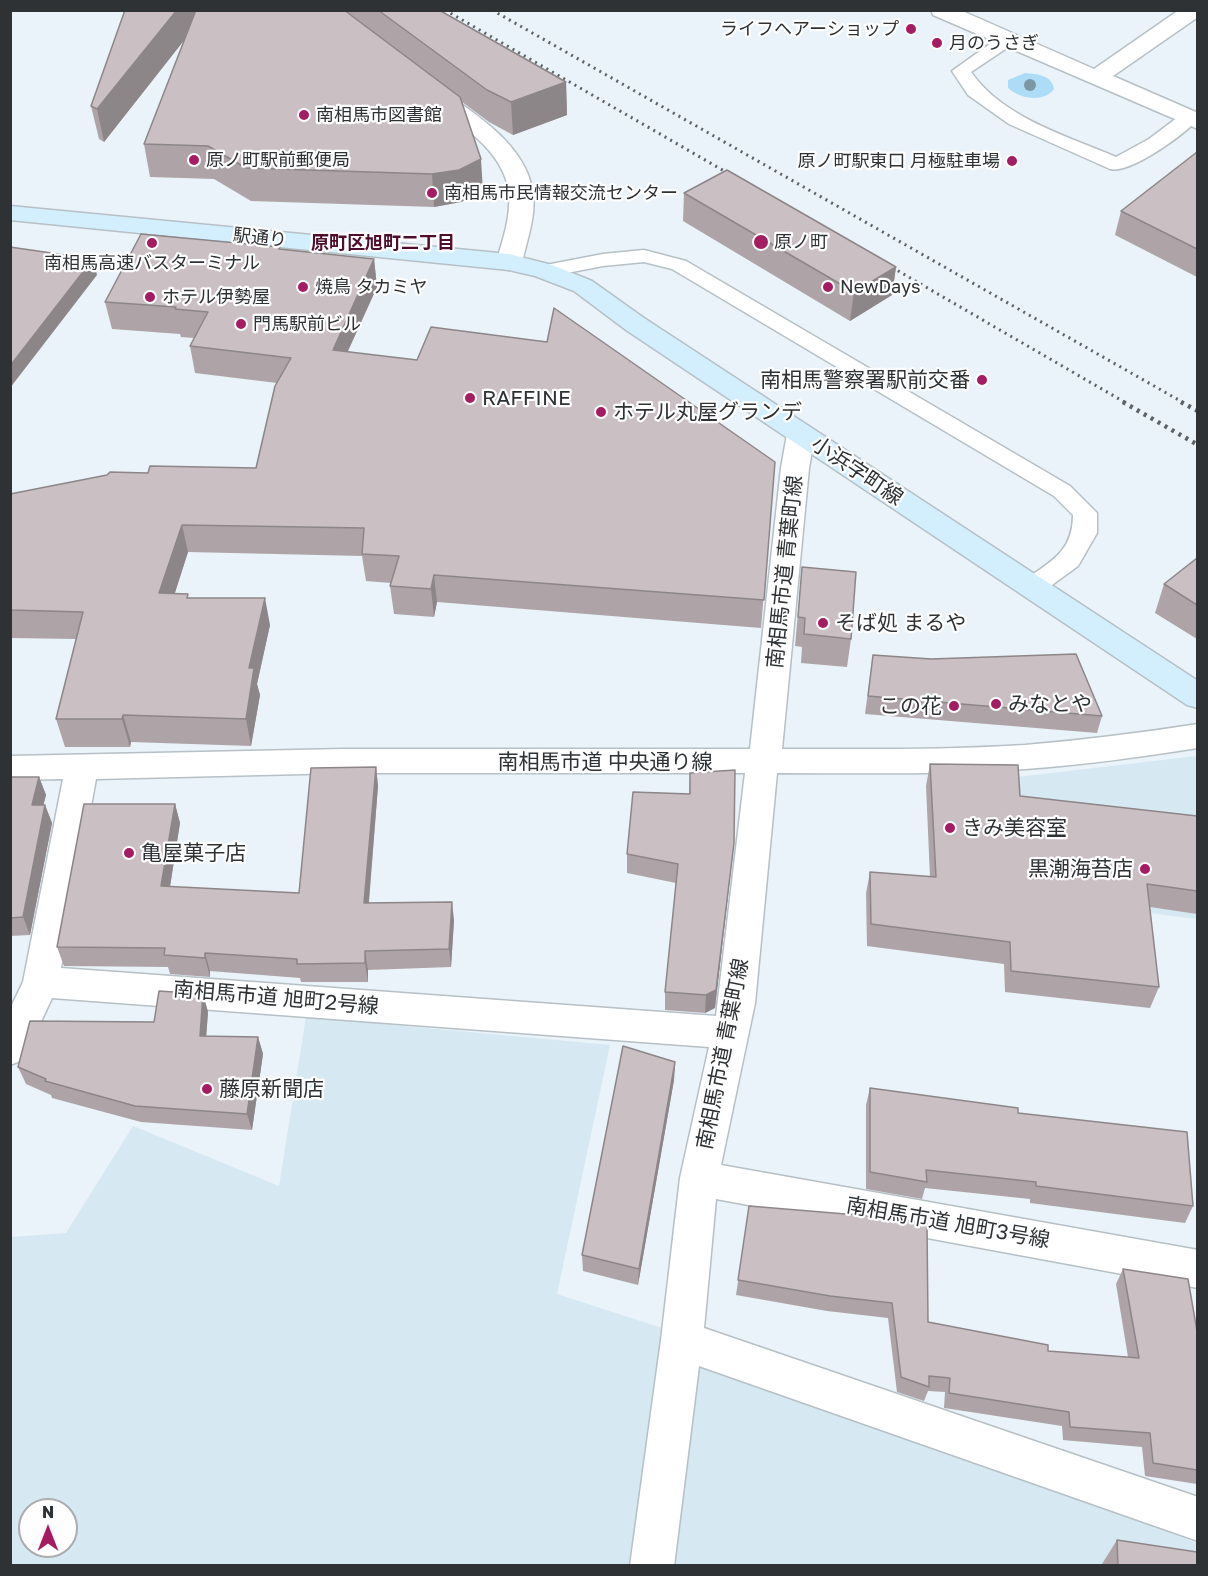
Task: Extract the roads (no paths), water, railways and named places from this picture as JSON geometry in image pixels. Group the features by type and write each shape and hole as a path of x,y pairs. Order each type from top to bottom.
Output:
{"main road":[{"name":"駅通り","path":"10,213 509,262"},
{"name":"小浜字町線","path":"509,262 546,271 583,286 635,324 1197,697"}],"street":[{"path":"1097,77 1194,10"},
{"path":"943,11 1193,120"},
{"path":"414,81 481,130 499,148 515,172 521,193 519,227 509,262"},
{"name":"南相馬市道 青葉町線","path":"652,1566 682,1340 699,1178 737,1003 762,763 767,744 795,468 801,434"},
{"name":"南相馬市道 中央通り線","path":"10,768 344,761 762,763 923,761 1023,757 1115,749 1197,736"},
{"path":"10,1049 41,982 82,766"},
{"name":"南相馬市道 旭町2号線","path":"41,982 161,989 730,1033"},
{"name":"南相馬市道 旭町3号線","path":"699,1178 1197,1269"},
{"path":"682,1340 1197,1519"}],"lane":[{"path":"1007,40 961,71 975,91 1016,120 1117,165 1193,120"},
{"path":"546,271 603,260 644,256 679,266 1062,491 1085,513 1085,533 1069,560 1032,587"}],"railway":[{"path":"445,10 738,179"},
{"path":"492,10 1184,403"},
{"path":"881,261 1126,403"},
{"path":"1123,402 1198,445"},
{"path":"1181,402 1198,411"}],"place":[{"name":"ライフヘアーショップ","path":"911,29"},
{"name":"月のうさぎ","path":"937,43"},
{"name":"南相馬市図書館","path":"304,115"},
{"name":"原ノ町駅前郵便局","path":"194,160"},
{"name":"原ノ町駅東口 月極駐車場","path":"1012,161"},
{"name":"南相馬市民情報交流センター","path":"432,193"},
{"name":"原ノ町","path":"761,242"},
{"name":"南相馬高速バスターミナル","path":"152,243"},
{"name":"焼鳥 タカミヤ","path":"303,287"},
{"name":"NewDays","path":"828,287"},
{"name":"ホテル伊勢屋","path":"150,297"},
{"name":"門馬駅前ビル","path":"241,324"},
{"name":"南相馬警察署駅前交番","path":"982,380"},
{"name":"RAFFINE","path":"470,398"},
{"name":"ホテル丸屋グランデ","path":"601,412"},
{"name":"そば処 まるや","path":"823,623"},
{"name":"みなとや","path":"996,704"},
{"name":"この花","path":"954,706"},
{"name":"きみ美容室","path":"950,828"},
{"name":"亀屋菓子店","path":"129,853"},
{"name":"黒潮海苔店","path":"1145,869"},
{"name":"藤原新聞店","path":"207,1089"}],"district":[{"name":"原町区旭町二丁目","path":"383,243"}]}
